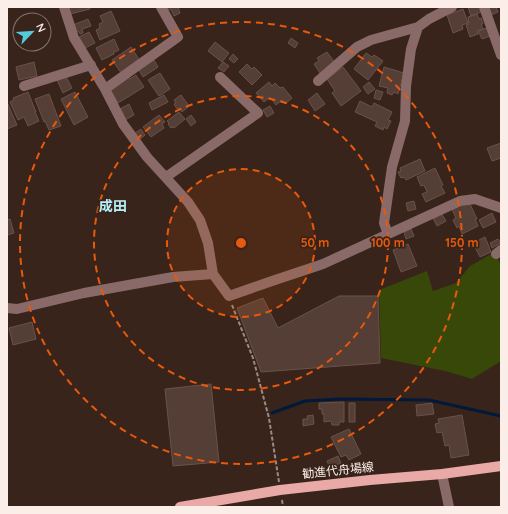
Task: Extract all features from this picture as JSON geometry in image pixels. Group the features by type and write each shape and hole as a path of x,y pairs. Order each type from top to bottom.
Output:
{"main road":[{"name":"勧進代舟場線","path":"180,507 280,490 442,474 501,466"}],"street":[{"path":"64,7 74,38 105,89 123,124 147,157 188,202 200,220 208,243 213,274 229,296 322,264 460,201 475,199 501,208"},
{"path":"105,89 178,37 161,7"},
{"path":"318,81 357,47 371,40 418,27 429,18 452,7"},
{"path":"484,7 501,55"},
{"path":"388,234 384,222 392,167 405,121 406,86 411,49 418,27"},
{"path":"24,86 91,65"},
{"path":"166,177 258,113 220,77"},
{"path":"7,308 17,309 84,293 173,277 213,274"},
{"path":"442,474 449,507"}],"path":[{"path":"229,296 253,358 269,418 280,490"}],"green space":[{"path":"495,252 501,266 501,361 472,379 445,371 381,358 379,290 427,271 433,291 456,283 470,266"}],"building":[{"path":"68,7 90,7 90,9 70,14"},
{"path":"165,7 178,7 180,13 174,16 171,9 167,11"},
{"path":"468,7 480,7 481,12 471,16"},
{"path":"496,7 498,12 491,15 489,8"},
{"path":"463,9 468,23 462,25 463,29 453,33 447,15"},
{"path":"111,11 120,31 100,40 96,30 100,28 99,24 103,22 100,16"},
{"path":"477,14 479,19 481,18 483,29 477,31 478,34 470,37 466,25 469,24 468,17"},
{"path":"88,19 91,26 82,29 83,33 80,34 78,31 76,32 73,25"},
{"path":"487,28 490,36 482,39 478,31"},
{"path":"89,32 95,43 85,48 79,37"},
{"path":"291,38 298,43 295,48 288,43"},
{"path":"114,39 119,50 102,60 96,48"},
{"path":"215,42 229,53 222,62 208,51"},
{"path":"131,47 140,61 122,74 112,60"},
{"path":"327,52 335,63 320,73 314,64 319,61 317,58"},
{"path":"366,53 372,57 374,55 383,61 368,80 354,69"},
{"path":"233,54 238,59 234,63 229,59"},
{"path":"154,60 158,67 143,77 139,70"},
{"path":"34,62 37,76 19,80 16,67"},
{"path":"223,62 229,66 224,72 218,68"},
{"path":"247,64 252,69 254,67 262,75 252,85 239,72"},
{"path":"343,67 361,91 341,106 332,93 335,91 327,79"},
{"path":"384,67 404,73 398,94 394,92 392,95 387,93 388,88 379,86"},
{"path":"160,73 170,89 159,96 148,80"},
{"path":"65,75 72,88 63,93 57,80"},
{"path":"136,75 144,87 118,103 109,88 128,76 130,79"},
{"path":"269,82 272,86 275,83 280,88 283,87 292,98 285,104 282,100 276,105 270,97 264,102 256,93"},
{"path":"369,82 375,89 368,94 363,87"},
{"path":"376,90 383,92 380,100 374,98"},
{"path":"28,92 39,121 28,126 24,117 18,120 10,102 14,100 13,98"},
{"path":"75,92 88,117 74,125 61,99"},
{"path":"317,93 325,104 315,111 308,100"},
{"path":"49,94 61,126 49,130 45,121 44,122 35,99"},
{"path":"164,95 168,102 152,110 149,103"},
{"path":"181,95 189,106 182,112 179,108 177,109 174,104 176,103 174,100"},
{"path":"360,101 372,107 374,103 392,112 388,120 391,121 387,129 384,127 383,130 375,126 377,122 355,112"},
{"path":"7,102 17,125 7,129"},
{"path":"129,104 134,115 125,120 120,109"},
{"path":"270,106 274,113 267,117 263,110"},
{"path":"179,112 185,119 174,128 171,128 167,121"},
{"path":"159,115 165,122 162,123 164,128 151,137 143,127"},
{"path":"191,115 196,122 191,126 186,119"},
{"path":"141,129 145,135 139,140 134,134"},
{"path":"501,143 501,158 492,161 487,148"},
{"path":"420,159 425,171 406,180 404,177 401,178 398,172 401,171 400,168"},
{"path":"435,168 445,193 426,202 422,194 427,192 424,185 421,186 417,177"},
{"path":"414,201 416,209 408,211 406,203"},
{"path":"469,202 477,219 475,219 478,226 462,234 459,226 457,228 453,220 456,218 451,207"},
{"path":"441,213 446,221 437,226 433,218"},
{"path":"492,213 496,222 483,228 479,220"},
{"path":"10,219 14,233 7,235 7,220"},
{"path":"411,229 414,236 406,239 404,232"},
{"path":"485,237 491,252 480,257 473,243"},
{"path":"498,239 501,243 492,248 490,243"},
{"path":"408,244 417,266 401,272 393,250"},
{"path":"339,296 378,296 380,363 261,372 237,308 263,298 278,328"},
{"path":"32,322 36,339 13,345 9,328"},
{"path":"211,384 219,462 173,466 165,389"},
{"path":"344,402 344,422 339,422 339,425 332,425 331,421 324,422 324,414 322,414 322,409 319,409 319,403"},
{"path":"349,403 355,403 355,422 349,422"},
{"path":"432,403 434,414 417,416 416,405"},
{"path":"313,415 314,424 303,426 303,419 308,419 307,416"},
{"path":"462,415 469,455 451,458 449,445 445,446 442,432 437,433 435,424 439,423 438,419"},
{"path":"349,429 361,454 349,460 346,455 341,457 331,437"},
{"path":"338,456 341,463 330,468 327,461"}],"waterway":[{"path":"272,413 305,401 338,399 429,400 501,416"}],"district":[{"name":"成田","path":"113,206"}]}
